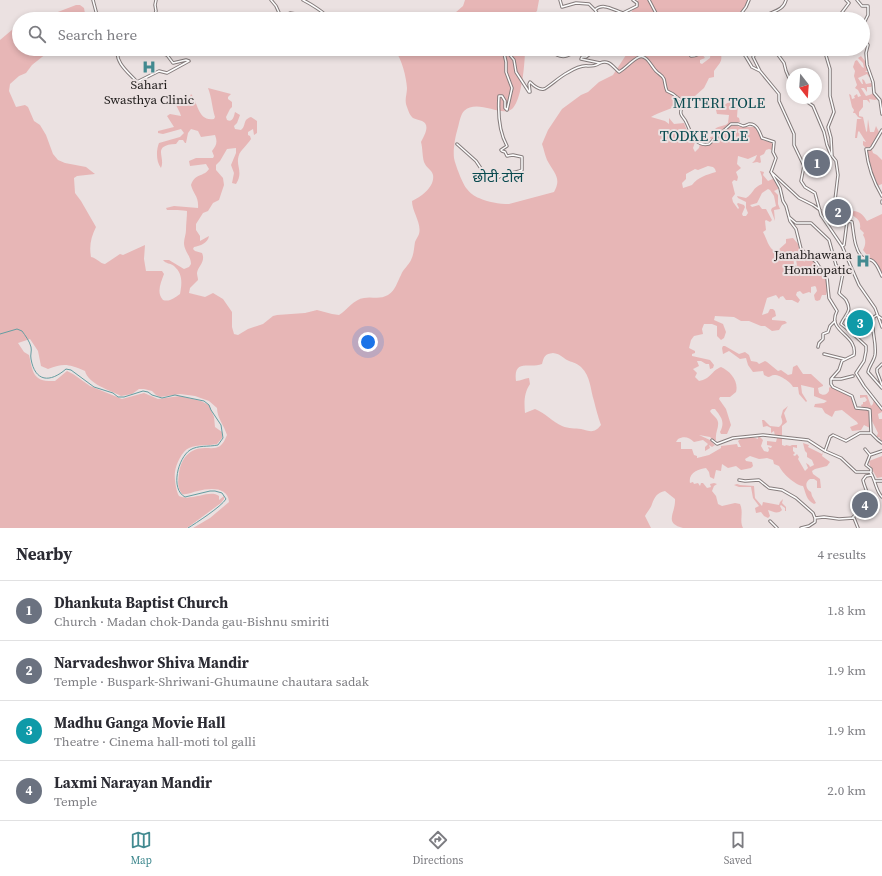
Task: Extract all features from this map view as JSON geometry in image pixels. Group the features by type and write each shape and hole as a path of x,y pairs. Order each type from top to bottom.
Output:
{"street":[{"path":"92,0 96,12"},
{"path":"156,0 156,12"},
{"path":"270,0 276,6 279,12"},
{"path":"303,0 313,4 320,12"},
{"path":"560,0 562,7 576,3 589,4 595,10 598,7 608,7 620,12"},
{"path":"624,12 636,6 637,3 633,0"},
{"path":"649,0 655,12"},
{"path":"743,12 749,0"},
{"path":"777,12 786,0"},
{"path":"843,12 850,3 846,0"},
{"path":"858,0 862,6 868,6 868,12"},
{"path":"118,56 122,66 137,82 159,71 168,74 189,61 186,60 173,63 168,56"},
{"path":"457,144 476,161 484,173 499,177 502,174 522,170 522,157 513,155 507,156 505,152 501,150 507,146 501,128 498,108 500,96 502,96 505,101 505,108 507,110 512,88 506,72 505,56"},
{"path":"510,56 514,60 516,72 529,92 530,82 543,90 568,72 582,67 592,67 600,63"},
{"path":"587,56 582,57 581,59 600,63 610,63 619,72 630,62 642,57 646,59 663,78 667,91 674,94 683,102 680,112 681,115 686,122 692,137 700,144 707,145 731,124 743,126 748,124 754,126 760,131 762,138 774,142 773,152 776,158 771,172 780,188 790,221 796,229 801,249 816,262 828,278 829,298 837,310 834,316 837,328 852,343 854,350 854,355 844,359 824,354"},
{"path":"745,56 752,68 760,71"},
{"path":"754,56 760,71 779,94 779,101 794,134 794,146 804,166 802,181 805,187 814,193 824,221 842,246 859,285 873,305 882,327"},
{"path":"779,56 784,63 786,72"},
{"path":"826,56 830,69 830,96 834,112 828,127 831,138 832,156"},
{"path":"866,56 867,65 873,82 874,93 880,100 882,114"},
{"path":"811,104 824,132 828,149 836,161 838,175 835,200 848,221 852,222 857,248 862,256 876,263 882,276"},
{"path":"882,130 872,147 870,149 866,149 875,186 882,196"},
{"path":"771,172 799,198 813,204 820,210"},
{"path":"789,217 796,223 811,223 829,240 836,265 843,273 839,293 846,299 849,309 848,314 837,328"},
{"path":"842,246 844,245 848,221"},
{"path":"877,315 882,319"},
{"path":"877,315 874,317 872,331 875,352 874,360 869,367 868,372 882,386"},
{"path":"844,318 849,317 862,320 864,322 865,329 872,331"},
{"path":"818,347 819,343 823,339 823,334 828,332 830,326 835,321"},
{"path":"841,324 866,346 864,361 856,373 882,409"},
{"path":"844,359 839,370 830,381 831,386 852,396 856,408 870,410 871,433"},
{"path":"882,364 877,369 877,372 882,386"},
{"path":"831,379 841,379 852,376"},
{"path":"825,451 830,437 833,435 846,440 860,433 871,433 882,442"},
{"path":"712,440 717,444 733,438 763,435 808,440 825,451 841,458 856,472 869,472 872,475 882,497"},
{"path":"866,449 870,455"},
{"path":"869,472 871,469 866,464 870,455 882,451"},
{"path":"815,518 852,518 866,508 869,500 863,480 866,476 872,475"},
{"path":"739,480 759,480 769,488 782,490 800,501 813,513 815,518 815,522 811,525 801,528"},
{"path":"875,481 882,481"},
{"path":"852,518 854,518 858,528"},
{"path":"770,521 777,528"}],"shaded area":[{"path":"465,0 539,0 536,12 456,12 463,6"},
{"path":"638,0 748,0 742,12 632,12"},
{"path":"76,5 80,5 84,8 85,12 58,12"},
{"path":"12,30 12,56 43,56 32,65 26,73 19,76 10,84 9,91 16,107 25,105 28,107 34,121 40,125 46,135 53,154 58,160 65,163 86,167 95,174 77,176 74,178 75,193 96,227 91,242 91,257 105,264 120,254 123,255 145,245 144,259 146,271 162,271 164,274 159,291 163,300 170,300 180,294 181,282 177,269 163,260 169,260 184,269 189,267 191,264 184,243 187,211 167,210 166,208 174,206 198,208 198,201 191,185 197,177 209,169 206,164 190,166 189,161 196,158 213,158 214,156 212,151 215,146 216,138 215,135 201,137 198,131 191,129 188,133 186,143 183,140 179,140 176,144 168,145 162,149 161,168 158,163 157,156 159,143 180,137 184,133 181,129 163,134 158,133 158,131 174,127 167,116 170,114 181,116 176,105 187,104 191,94 202,115 209,119 214,119 215,117 208,88 231,94 228,99 232,102 232,107 226,117 227,120 231,121 235,112 240,115 234,126 235,129 241,130 248,118 251,117 257,121 257,133 254,135 253,129 248,132 251,139 239,155 239,176 236,184 232,183 234,173 231,165 236,153 236,148 227,149 216,165 216,170 223,178 224,185 219,200 213,203 208,211 203,213 196,224 196,230 200,236 200,241 209,236 205,242 194,247 193,249 202,253 203,259 197,273 198,280 190,288 189,293 205,297 213,293 223,299 232,312 232,327 234,334 238,335 248,329 263,324 273,316 277,315 305,313 317,310 339,315 354,302 360,299 379,298 388,295 396,286 402,273 412,258 415,242 420,230 412,201 427,191 432,184 433,179 432,172 424,162 421,142 426,131 426,125 422,121 411,116 406,104 407,88 405,73 399,56 525,56 521,89 519,97 513,108 509,111 503,111 476,107 464,111 460,120 454,148 454,158 459,174 469,192 486,201 509,204 554,192 557,179 547,160 542,144 548,130 562,109 581,95 588,92 599,82 613,75 625,56 704,56 705,58 700,60 700,63 702,64 710,58 710,56 721,56 720,62 714,71 714,77 709,78 704,88 687,103 675,95 681,103 651,117 665,121 669,124 669,118 674,124 684,123 690,138 695,142 693,148 695,152 699,148 700,144 708,145 729,127 734,125 741,127 754,127 759,131 762,140 772,142 772,150 766,150 764,154 760,156 760,163 752,163 757,155 748,159 738,156 737,164 741,168 736,172 738,177 737,181 734,180 732,182 735,194 732,198 733,202 738,209 738,203 744,205 745,207 742,214 743,216 746,216 748,213 746,202 737,196 746,198 756,187 762,184 760,171 764,172 763,175 768,181 775,178 780,188 774,191 778,195 778,204 780,209 774,210 775,221 771,210 776,206 774,196 770,190 768,189 762,193 757,203 750,205 752,207 759,205 762,209 766,209 772,220 770,222 765,221 766,230 763,232 768,243 776,252 786,243 786,239 793,238 798,244 802,253 795,251 793,253 794,265 797,266 797,257 805,262 802,258 803,255 809,257 815,261 817,267 827,279 828,288 826,295 822,295 820,300 817,301 815,300 814,295 817,291 815,286 811,287 811,293 809,292 803,294 800,291 797,292 796,295 800,300 798,303 792,300 786,300 783,296 779,299 776,295 767,298 762,315 768,313 770,309 773,309 776,316 772,318 772,320 785,321 787,323 782,325 779,330 772,331 765,326 749,321 741,321 734,317 715,316 714,320 723,324 726,332 724,338 721,340 717,336 717,326 712,324 704,324 702,329 703,334 694,336 691,340 689,348 695,351 692,356 710,360 714,365 713,368 710,369 709,364 697,361 699,366 693,369 697,373 695,377 699,381 703,380 721,367 728,371 733,377 737,388 736,392 730,397 720,397 719,399 726,409 731,425 727,434 721,434 722,420 715,409 712,409 710,411 718,422 716,440 714,441 710,437 699,435 710,440 715,445 712,447 709,445 710,448 705,451 705,447 708,444 703,440 694,442 684,437 678,439 676,442 681,442 681,449 692,449 697,458 709,455 721,448 721,446 737,444 738,447 741,447 738,441 742,438 752,437 758,439 758,437 760,437 763,440 761,446 764,451 768,452 768,447 771,448 772,446 767,445 767,441 776,442 777,438 781,438 775,436 774,431 771,433 771,428 767,426 763,427 762,420 770,426 779,427 782,422 781,417 783,410 788,406 784,413 787,422 782,426 782,445 797,445 797,448 793,447 793,451 795,453 793,455 795,456 797,454 799,457 798,459 805,471 808,468 806,463 810,467 814,465 812,460 807,457 803,443 809,445 808,447 822,454 823,452 822,456 830,462 827,466 812,471 813,474 820,479 821,488 817,488 817,481 814,479 810,479 806,484 816,503 814,504 809,500 803,486 789,478 779,466 774,464 773,460 767,458 759,459 750,456 745,459 746,461 752,462 753,466 751,468 741,470 736,466 728,468 722,464 721,471 716,470 714,479 710,477 706,468 694,472 690,483 698,483 700,486 701,483 703,483 707,488 711,487 710,484 717,484 714,486 712,491 716,496 718,504 722,506 735,503 740,504 742,510 741,522 743,528 683,528 677,526 672,520 675,499 665,491 657,495 645,516 651,528 193,528 210,518 229,502 225,493 217,489 207,489 182,494 178,484 180,468 184,459 190,452 199,448 218,447 224,441 227,435 218,415 217,408 209,401 195,396 180,394 160,397 152,391 144,389 139,389 132,394 121,396 90,380 85,371 66,365 48,369 41,366 38,351 30,339 18,343 24,352 29,355 35,375 42,380 55,381 67,371 90,386 122,399 144,393 158,399 180,396 201,401 209,405 214,417 215,427 222,432 222,438 217,444 192,447 184,452 176,469 175,475 177,491 179,496 189,498 215,494 219,496 219,500 224,496 224,499 221,503 187,528 0,528 0,40","holes":["708,166 713,167 716,172 702,177 692,185 683,188 682,183 686,179 686,174 695,169 698,170","553,353 578,364 587,375 601,425 594,431 565,427 535,409 525,413 525,398 530,384 529,378 516,381 517,369 523,366 542,364 543,359 548,354"]},
{"path":"861,56 865,61 868,70 865,72 868,72 870,76 869,77 867,74 858,78 862,84 862,79 866,84 871,83 871,81 872,86 867,87 867,92 864,88 861,88 866,96 872,94 873,92 879,98 875,100 869,99 870,103 867,100 863,100 863,107 859,112 859,116 863,117 867,132 868,119 870,132 874,132 876,126 879,132 872,146 866,148 863,145 863,141 866,142 859,131 857,138 855,138 857,119 862,119 853,113 854,110 849,94 851,95 852,99 855,98 854,96 857,94 858,97 861,96 855,88 857,85 853,67 855,61 857,60 864,68 863,63 858,58"},
{"path":"729,102 734,104 738,103 737,117 739,118 740,122 730,125 713,140 711,140 710,137 715,136 715,129 728,123 729,115 717,114 716,110"},
{"path":"873,146 873,153 882,160 882,184 877,186 869,163 867,150 871,149"},
{"path":"854,211 862,214 867,221 882,214 882,273 874,260 870,259 863,250 865,244 864,233 860,229 857,219 852,215 848,215"},
{"path":"723,346 739,354 745,352 749,355 751,361 759,364 765,361 778,371 781,370 788,375 792,374 793,367 797,365 803,374 811,374 823,385 818,388 819,393 822,395 826,394 830,387 848,392 852,397 855,408 862,408 861,405 867,400 865,397 860,398 860,395 867,395 871,406 874,399 882,410 882,412 878,414 879,419 882,419 882,441 880,439 879,440 879,437 876,438 878,433 872,421 870,421 870,428 864,425 861,430 852,431 850,427 858,424 842,410 835,411 832,417 825,413 822,408 814,407 815,404 824,403 827,401 814,396 814,388 801,385 802,393 807,401 806,402 799,394 798,387 793,387 788,381 776,375 768,377 764,375 763,371 753,372 748,365 746,358 740,359 729,351 723,354"},
{"path":"882,456 882,477 877,478 870,466 869,461"},
{"path":"734,485 754,486 755,498 762,506 763,502 779,505 783,499 782,503 786,507 786,511 781,505 782,510 778,512 768,510 770,516 768,518 761,512 756,513 755,508 759,506 753,498 751,487 739,487"}],"waterway":[{"path":"0,334 17,329 22,331 31,348 33,367 36,372 44,378 54,377 66,369 71,370 94,387 113,393 118,397 124,397 143,391 162,398 175,395 204,401 209,405 221,425 223,438 218,445 196,447 186,454 179,466 177,474 178,487 180,493 185,497 215,491 222,493 226,499 214,510 188,528"}],"place":[{"name":"Sahari Swasthya Clinic","path":"149,67"},
{"name":"Dhankuta Baptist Church","path":"817,163"},
{"name":"Narvadeshwor Shiva Mandir","path":"838,212"},
{"name":"Janabhawana Homiopatic","path":"863,261"},
{"name":"Madhu Ganga Movie Hall","path":"860,323"},
{"name":"Laxmi Narayan Mandir","path":"865,505"}],"district":[{"name":"MITERI TOLE","path":"719,103"},
{"name":"TODKE TOLE","path":"704,136"},
{"name":"छोटी टोल","path":"498,177"}]}
